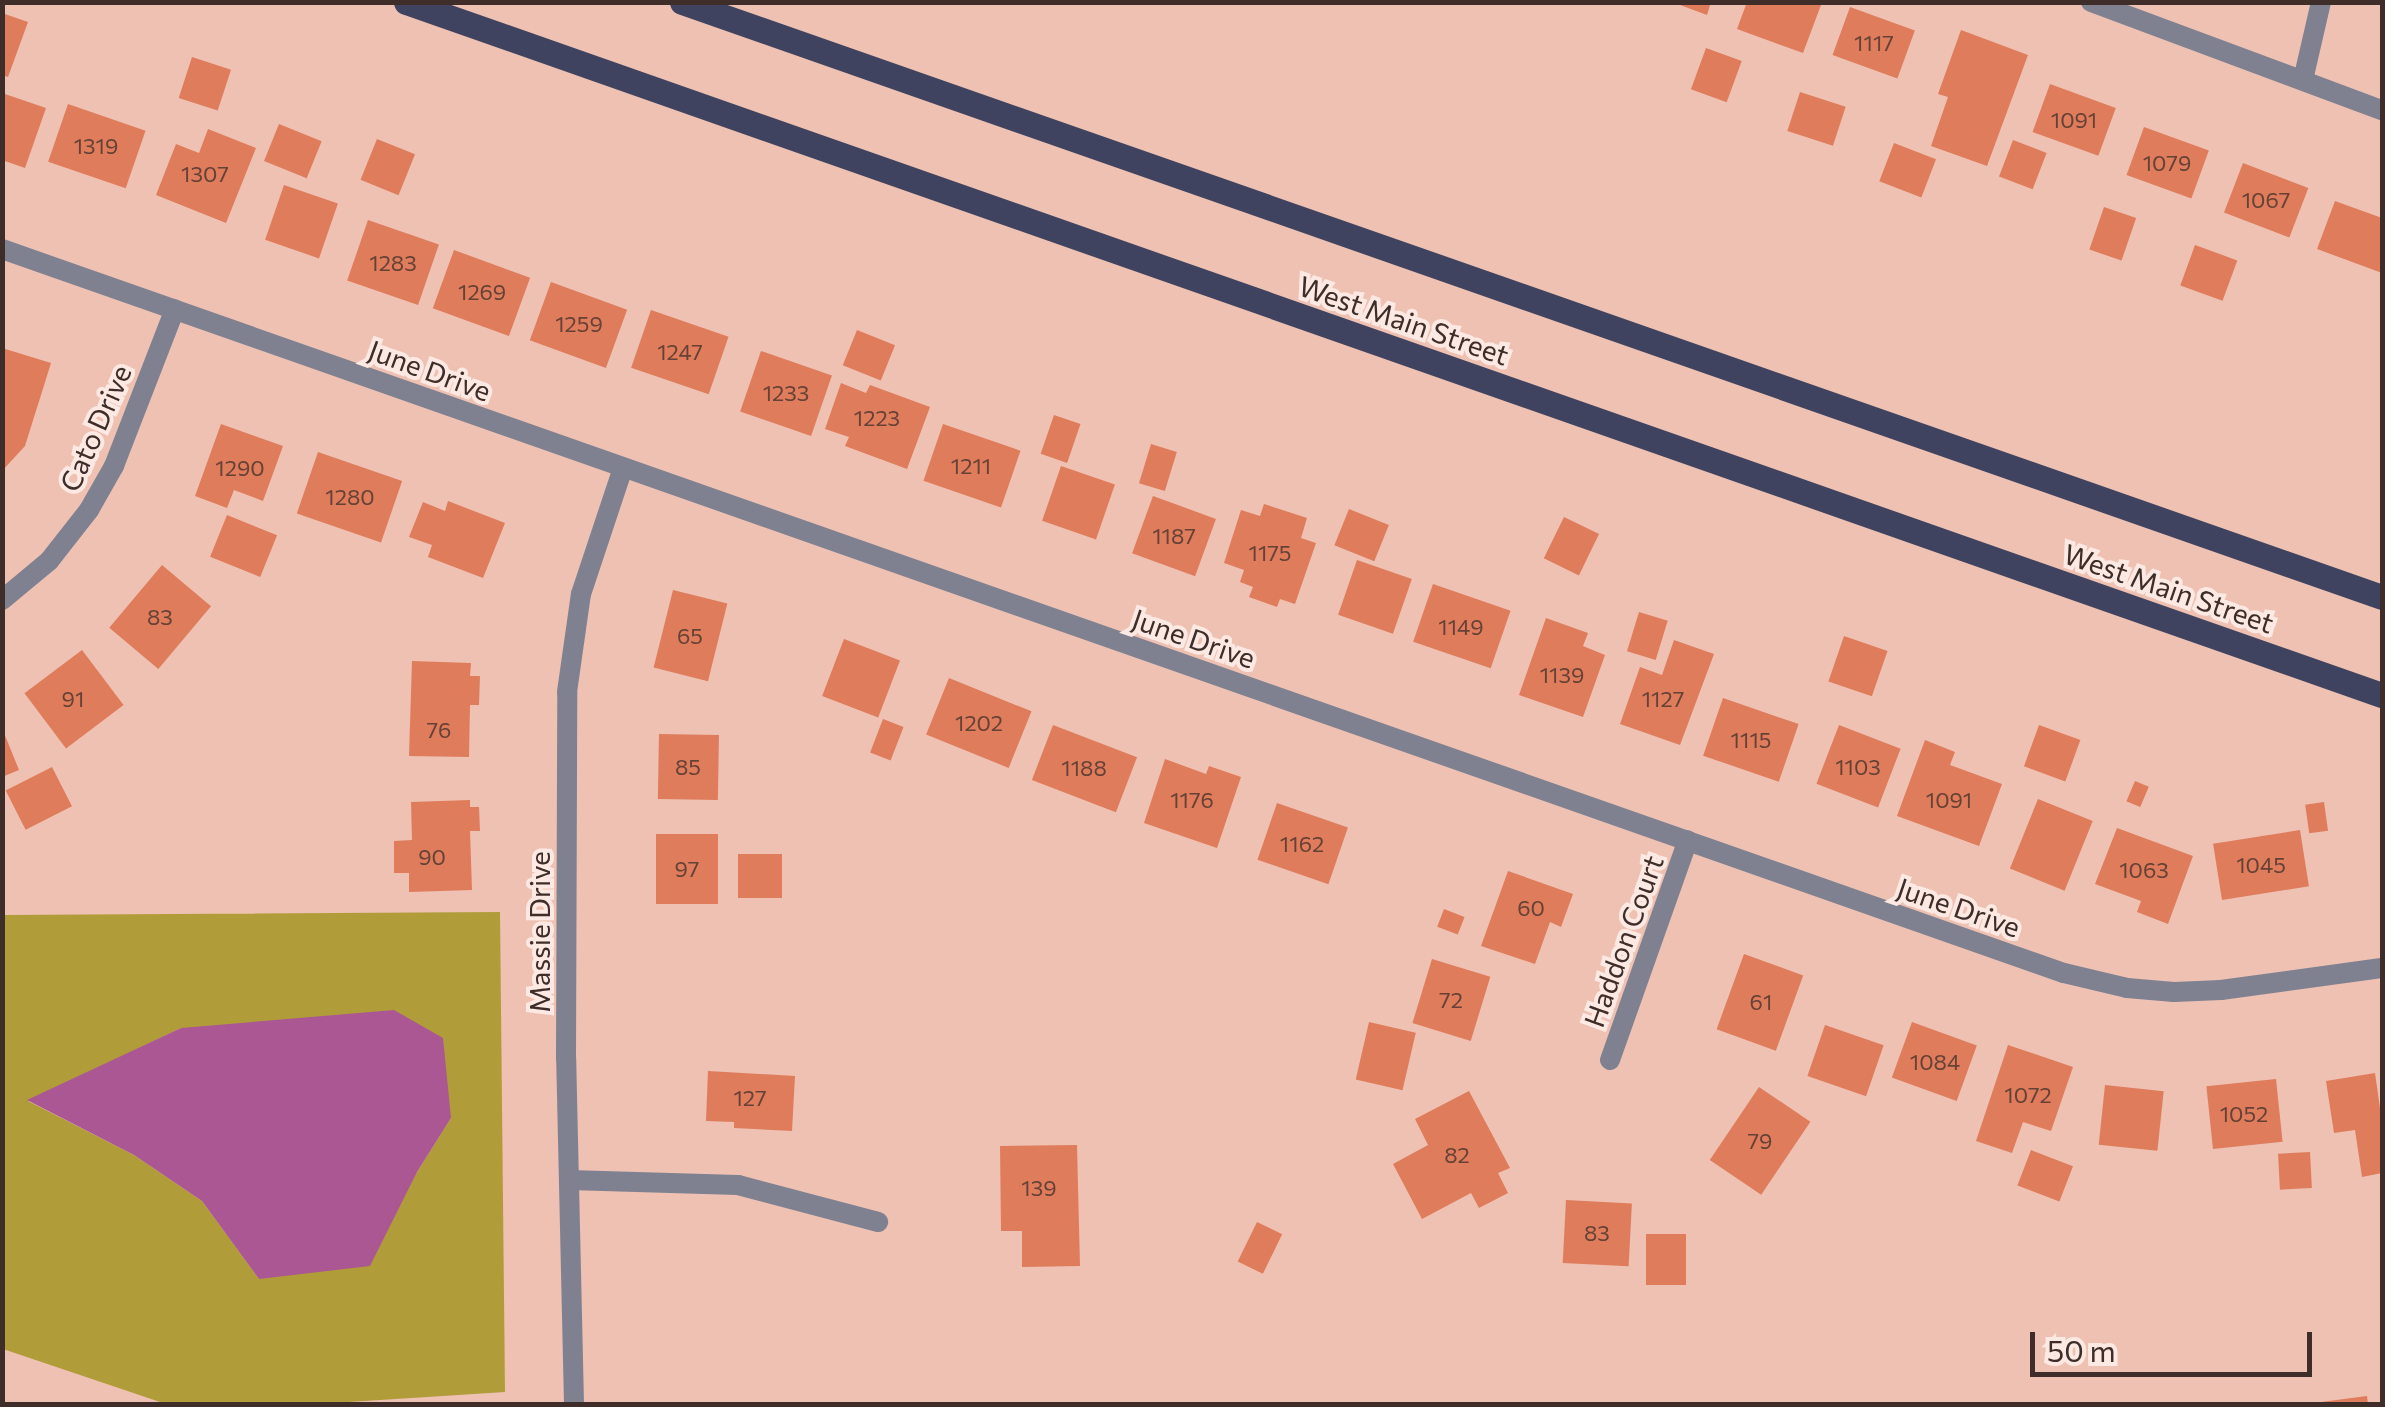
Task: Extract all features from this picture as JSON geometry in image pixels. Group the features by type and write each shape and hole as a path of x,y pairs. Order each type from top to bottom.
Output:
{"main road":[{"name":"West Main Street","path":"406,2 2382,695"},
{"path":"682,2 2382,597"}],"street":[{"path":"2091,2 2382,110"},
{"path":"2303,80 2321,2"},
{"name":"June Drive","path":"2,249 2064,973 2127,988 2221,990 2382,968"},
{"name":"Cato Drive","path":"2,600 49,561 89,510 114,466 176,310"},
{"name":"Massie Drive","path":"574,1404 568,1180 567,692 581,594 624,468"},
{"name":"Haddon Court","path":"1610,1060 1688,840"},
{"path":"568,1180 738,1185 878,1222"}],"shaded area":[{"path":"500,912 505,1392 318,1404 166,1404 3,1349 2,915","holes":["181,1028 451,1118 417,1172 259,1279 202,1201 134,1155 28,1101"]},
{"path":"394,1010 443,1038 451,1118 417,1172 370,1266 259,1279 202,1201 134,1155 27,1100 181,1028"}],"building":[{"path":"1672,2 1711,2 1707,15"},
{"path":"1747,2 1821,5 1803,53 1737,29"},
{"path":"1850,7 1915,31 1897,79 1833,55"},
{"path":"2,13 28,22 8,77 2,75"},
{"path":"1961,30 2028,55 1987,166 1931,146 1948,97 1938,94"},
{"path":"1706,48 1742,61 1727,102 1691,89"},
{"path":"192,57 231,70 218,111 179,98"},
{"path":"2050,84 2116,108 2098,156 2033,132"},
{"path":"1800,92 1846,107 1833,146 1787,131"},
{"path":"2,93 46,108 25,168 2,160"},
{"path":"68,104 146,131 126,188 48,162"},
{"path":"279,124 322,141 307,178 264,161"},
{"path":"2144,127 2209,151 2191,199 2127,175"},
{"path":"208,129 256,148 226,223 156,195 176,144 199,153"},
{"path":"377,139 415,154 399,195 361,180"},
{"path":"2013,140 2047,153 2033,189 1999,176"},
{"path":"1894,143 1936,159 1921,197 1879,181"},
{"path":"2243,163 2308,188 2289,238 2224,212"},
{"path":"284,185 338,204 319,258 265,240"},
{"path":"2335,201 2382,218 2382,273 2317,249"},
{"path":"2104,207 2136,218 2121,261 2089,250"},
{"path":"368,220 439,244 418,305 347,281"},
{"path":"2195,245 2237,260 2223,301 2180,285"},
{"path":"454,250 530,278 509,336 433,308"},
{"path":"551,282 627,310 606,368 530,340"},
{"path":"651,310 729,337 709,394 631,368"},
{"path":"857,330 895,345 881,381 843,365"},
{"path":"2,348 51,363 25,446 2,471"},
{"path":"761,351 832,375 811,436 740,412"},
{"path":"841,383 866,393 870,385 930,407 907,469 845,446 849,437 825,429"},
{"path":"1054,415 1080,424 1067,463 1041,454"},
{"path":"221,424 283,446 263,501 234,490 227,508 195,496"},
{"path":"943,424 1021,451 1001,507 923,481"},
{"path":"1151,444 1177,452 1165,491 1139,483"},
{"path":"318,452 402,481 381,542 297,513"},
{"path":"1061,466 1115,485 1096,539 1042,521"},
{"path":"1153,496 1216,519 1195,576 1132,553"},
{"path":"448,501 505,523 483,578 428,557 432,545 409,537 423,502 445,511"},
{"path":"1264,504 1307,518 1301,538 1316,543 1295,604 1280,599 1277,607 1249,597 1253,587 1240,582 1244,570 1224,563 1241,510 1260,516"},
{"path":"1349,509 1389,525 1374,561 1334,545"},
{"path":"227,515 277,535 260,577 210,557"},
{"path":"1564,517 1599,534 1579,575 1544,558"},
{"path":"1357,560 1412,579 1393,634 1338,615"},
{"path":"162,565 211,606 158,669 109,628"},
{"path":"1433,584 1511,611 1491,668 1413,642"},
{"path":"673,590 727,604 708,681 654,668"},
{"path":"1639,612 1668,621 1656,660 1627,651"},
{"path":"1546,618 1588,633 1583,646 1605,655 1583,717 1519,695"},
{"path":"1844,636 1887,651 1872,696 1828,681"},
{"path":"844,639 900,661 878,717 822,696"},
{"path":"1674,640 1714,654 1680,745 1620,724 1640,667 1662,675"},
{"path":"82,650 124,705 66,748 24,693"},
{"path":"412,661 471,663 470,676 480,676 479,705 470,705 469,757 409,756"},
{"path":"949,678 1032,711 1009,768 926,735"},
{"path":"1723,698 1799,724 1779,782 1703,756"},
{"path":"883,719 904,727 891,760 870,753"},
{"path":"1053,725 1137,757 1116,812 1032,780"},
{"path":"1839,725 1901,749 1878,807 1816,784"},
{"path":"2039,725 2080,740 2065,781 2024,766"},
{"path":"2,728 19,770 2,777"},
{"path":"659,734 719,735 718,800 658,799"},
{"path":"1925,740 1955,752 1950,765 2002,784 1979,846 1897,816"},
{"path":"1165,759 1206,774 1209,766 1241,777 1217,848 1144,823"},
{"path":"52,767 72,806 26,830 6,791"},
{"path":"2135,781 2149,787 2140,807 2126,801"},
{"path":"2038,799 2093,821 2065,891 2010,869"},
{"path":"470,800 470,807 479,807 480,831 470,831 472,890 409,892 409,873 394,873 394,841 412,840 411,802"},
{"path":"2324,802 2328,831 2309,833 2305,805"},
{"path":"1277,803 1348,827 1328,884 1257,860"},
{"path":"2117,828 2193,856 2168,924 2137,912 2141,901 2095,884"},
{"path":"2300,830 2309,886 2222,900 2213,844"},
{"path":"656,834 718,834 718,904 656,904"},
{"path":"738,854 782,854 782,898 738,898"},
{"path":"1508,871 1573,894 1561,927 1550,922 1535,964 1481,946"},
{"path":"1444,909 1465,917 1458,935 1437,927"},
{"path":"1744,954 1803,976 1776,1051 1717,1029"},
{"path":"1432,959 1490,977 1471,1041 1412,1023"},
{"path":"1369,1022 1416,1033 1402,1090 1356,1079"},
{"path":"1912,1022 1977,1046 1957,1101 1892,1077"},
{"path":"1825,1025 1884,1045 1866,1096 1807,1076"},
{"path":"2008,1045 2073,1067 2051,1131 2023,1122 2012,1153 1976,1141"},
{"path":"708,1071 795,1076 792,1131 734,1128 734,1122 706,1121"},
{"path":"2375,1073 2382,1122 2382,1173 2362,1177 2355,1130 2334,1133 2326,1081"},
{"path":"2276,1079 2283,1142 2213,1149 2206,1086"},
{"path":"2105,1085 2164,1091 2157,1151 2099,1145"},
{"path":"1759,1087 1810,1122 1761,1195 1710,1160"},
{"path":"1469,1091 1510,1168 1498,1173 1508,1193 1479,1208 1471,1193 1422,1219 1393,1164 1428,1145 1415,1119"},
{"path":"1077,1145 1080,1266 1022,1267 1022,1231 1001,1231 1000,1146"},
{"path":"2031,1150 2073,1166 2059,1202 2017,1185"},
{"path":"2310,1152 2312,1188 2280,1190 2278,1154"},
{"path":"1566,1200 1632,1203 1629,1266 1563,1263"},
{"path":"1257,1222 1282,1234 1263,1274 1238,1262"},
{"path":"1646,1234 1686,1234 1686,1285 1646,1285"},
{"path":"2367,1396 2368,1404 2321,1404 2321,1402"}]}
